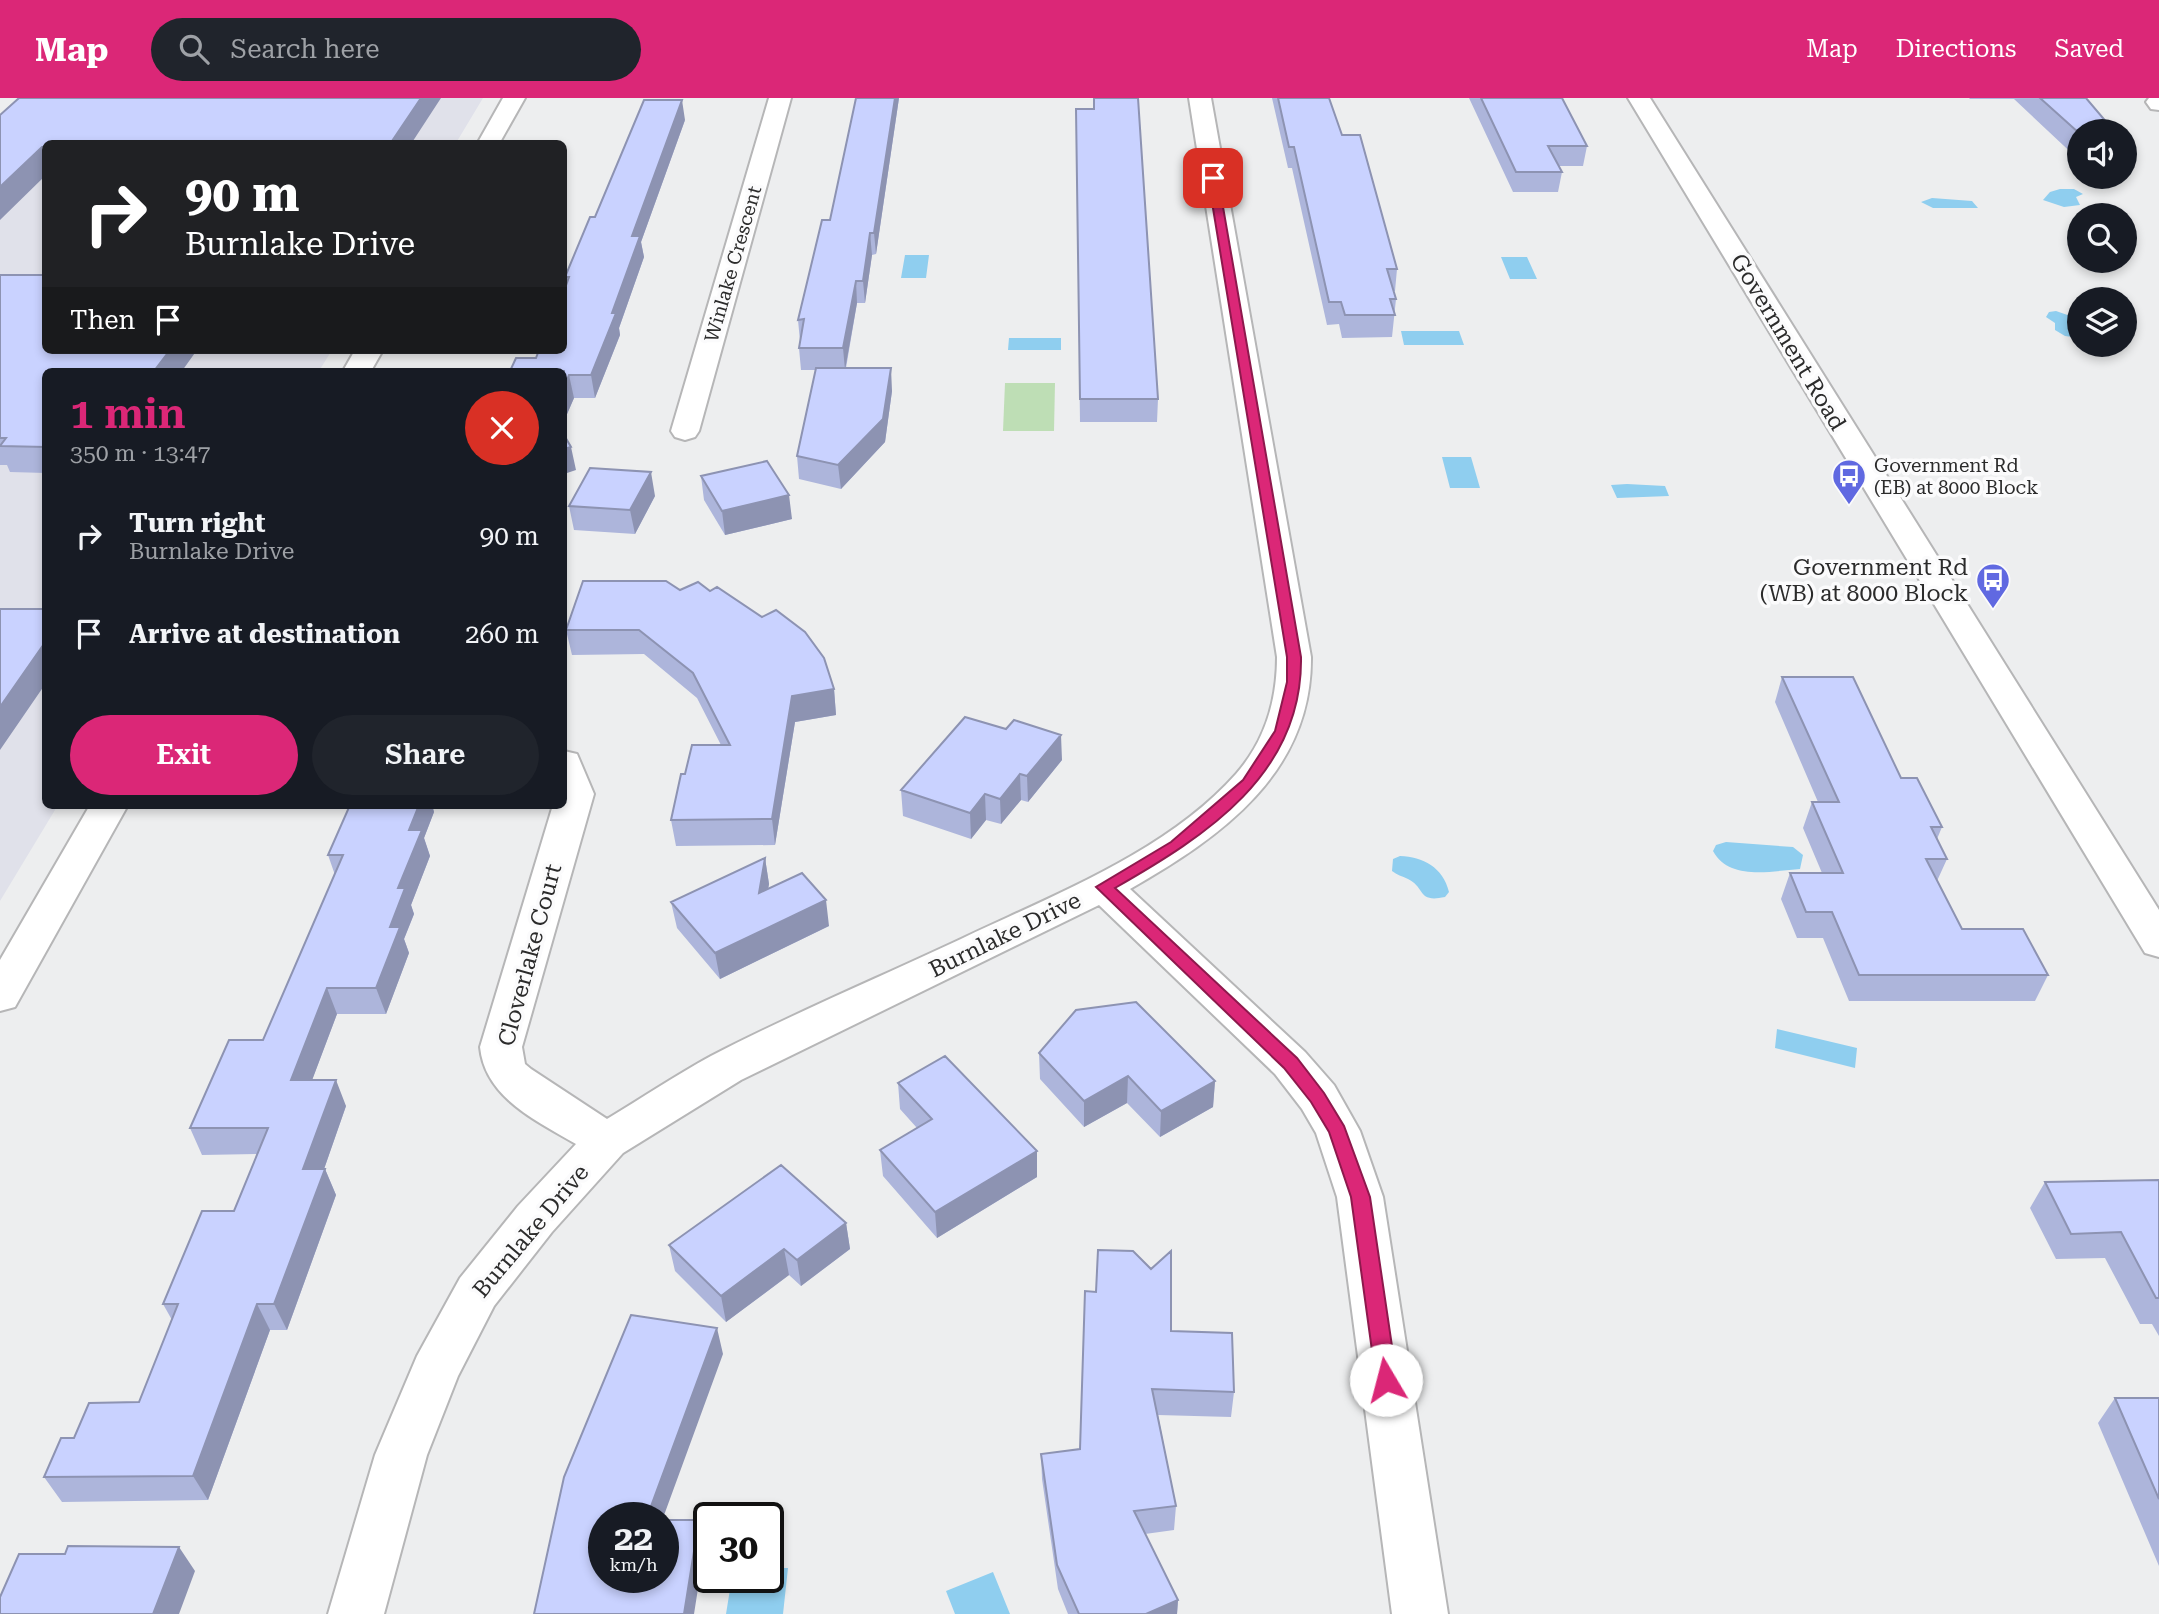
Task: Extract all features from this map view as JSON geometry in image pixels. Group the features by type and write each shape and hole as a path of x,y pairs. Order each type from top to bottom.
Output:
{"street":[{"path":"490,140 514,98"},
{"name":"Winlake Crescent","path":"685,431 780,98"},
{"name":"Burnlake Drive","path":"356,1614 401,1455 435,1371 465,1314 477,1292 535,1219 607,1141 726,1068 1104,887 1177,846 1248,784 1282,731 1294,682 1294,657 1200,98"},
{"name":"Government Road","path":"1639,98 2159,943"},
{"name":"Cloverlake Court","path":"567,771 575,794 501,1047 503,1063 516,1081 566,1117 607,1141"},
{"path":"0,996 107,809"},
{"path":"1104,887 1290,1063 1318,1097 1338,1131 1360,1197 1420,1614"}],"shaded area":[{"path":"43,98 483,98 458,140 42,140 42,354 330,354 321,368 42,368 42,809 56,809 0,901 0,138"}],"green space":[{"path":"1005,383 1055,383 1054,431 1003,431"}],"water":[{"path":"2074,189 2083,194 2076,197 2079,203 2067,203 2067,207 2064,207 2043,200 2050,192"},
{"path":"1932,198 1972,201 1978,208 1933,208 1921,202"},
{"path":"905,255 929,255 926,278 901,278"},
{"path":"1501,257 1527,257 1537,279 1510,279"},
{"path":"2049,312 2067,315 2067,336 2055,330 2055,323 2046,317"},
{"path":"1401,331 1459,331 1464,345 1404,345"},
{"path":"1009,338 1061,338 1061,350 1008,350"},
{"path":"1442,457 1471,457 1480,488 1450,488"},
{"path":"1611,485 1665,486 1669,496 1617,498"},
{"path":"1726,842 1793,847 1803,855 1800,869 1752,872 1729,867 1713,851 1716,845"},
{"path":"1400,856 1424,861 1437,870 1449,892 1445,897 1430,898 1414,883 1392,871 1393,859"},
{"path":"1777,1029 1857,1048 1855,1068 1775,1048"},
{"path":"784,1568 788,1568 783,1614 726,1614 729,1593 784,1593"},
{"path":"993,1572 1010,1614 955,1614 946,1591"}],"building":[{"path":"19,98 421,98 393,140 42,140 42,147 0,187 0,115"},
{"path":"856,98 895,98 874,233 870,233 863,281 856,281 843,348 799,348 804,319 798,320 822,220 830,220"},
{"path":"1094,98 1138,98 1158,399 1080,399 1076,109 1094,109"},
{"path":"1278,98 1329,98 1342,135 1360,135 1397,269 1387,269 1396,299 1390,299 1395,315 1345,315 1341,302 1329,302 1294,147 1289,147"},
{"path":"1481,98 1562,98 1587,146 1548,146 1562,172 1516,172"},
{"path":"2040,98 2086,98 2104,119 2067,119 2067,122"},
{"path":"644,100 682,100 632,236 640,236 612,313 616,313 591,375 569,375 567,380 567,368 511,368 516,358 536,358 538,354 567,354 567,272 590,217 595,217"},
{"path":"0,275 42,275 42,354 167,354 156,368 42,368 42,447 0,446 6,438 0,438"},
{"path":"816,368 891,368 883,419 838,465 797,456"},
{"path":"767,461 789,495 722,511 701,476"},
{"path":"590,468 651,472 630,510 569,506"},
{"path":"583,581 666,581 680,590 698,582 710,591 717,587 762,617 776,610 805,632 824,658 834,689 792,696 772,819 671,820 681,774 685,774 692,745 730,745 693,673 639,630 567,630"},
{"path":"0,609 42,609 42,647 0,707"},
{"path":"1782,677 1853,677 1901,778 1917,778 1942,827 1931,827 1947,859 1926,859 1962,929 2023,929 2048,975 1859,975 1832,912 1806,912 1790,873 1843,873 1812,802 1839,802"},
{"path":"965,717 1006,729 1014,720 1061,735 1027,776 1020,774 1000,799 985,794 970,813 901,790"},
{"path":"348,809 417,809 409,830 422,830 398,888 405,888 390,927 400,927 376,988 327,988 291,1080 336,1080 303,1169 325,1169 274,1304 257,1304 193,1476 44,1477 61,1438 74,1438 89,1403 139,1402 178,1304 163,1304 202,1211 234,1211 268,1128 190,1128 229,1040 263,1040 343,855 328,855"},
{"path":"765,858 759,893 802,873 826,900 715,953 671,902"},
{"path":"1136,1002 1215,1081 1161,1111 1128,1076 1084,1101 1039,1053 1076,1010"},
{"path":"945,1056 1037,1151 935,1212 880,1150 932,1119 898,1083"},
{"path":"781,1165 846,1223 797,1260 784,1249 721,1296 669,1245"},
{"path":"2159,1180 2159,1298 2156,1298 2121,1232 2071,1234 2045,1182"},
{"path":"1098,1250 1133,1251 1151,1269 1171,1251 1171,1331 1232,1333 1234,1392 1152,1389 1176,1506 1134,1511 1178,1600 1146,1614 1079,1614 1057,1565 1041,1454 1080,1449 1085,1291 1096,1292"},
{"path":"631,1315 717,1328 653,1502 588,1502 588,1593 679,1593 679,1520 693,1520 693,1558 684,1614 534,1614 564,1477"},
{"path":"2115,1398 2159,1398 2159,1499"},
{"path":"68,1546 179,1547 153,1614 0,1614 0,1597 19,1554 65,1554"}],"place":[{"name":"Government Rd (EB) at 8000 Block","path":"1849,506"},
{"name":"Government Rd (WB) at 8000 Block","path":"1993,610"}],"route":[{"path":"1213,178 1294,657 1294,682 1282,731 1268,758 1248,784 1215,816 1177,846 1104,887 1290,1063 1318,1097 1338,1131 1351,1163 1360,1197 1386,1380"}]}
